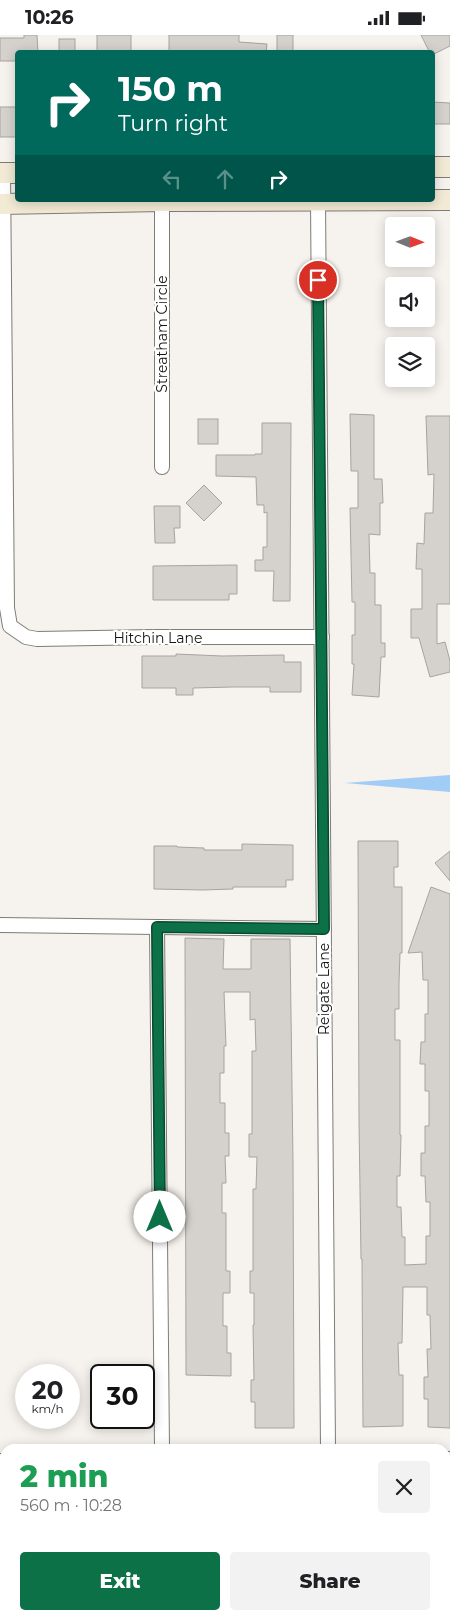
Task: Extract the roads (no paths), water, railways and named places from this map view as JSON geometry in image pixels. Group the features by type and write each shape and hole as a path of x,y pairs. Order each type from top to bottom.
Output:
{"main road":[{"path":"435,167 450,167"},
{"path":"435,200 450,200"},
{"path":"1,204 82,202"}],"street":[{"path":"1,204 7,173"},
{"name":"Streatham Circle","path":"162,202 162,467"},
{"name":"Reigate Lane","path":"318,202 328,1444"},
{"name":"Hitchin Lane","path":"1,204 8,615 10,626 26,637 37,639 322,637"},
{"path":"0,925 324,929"},
{"path":"157,927 162,1444"}],"water":[{"path":"450,775 450,792 345,783"}]}
